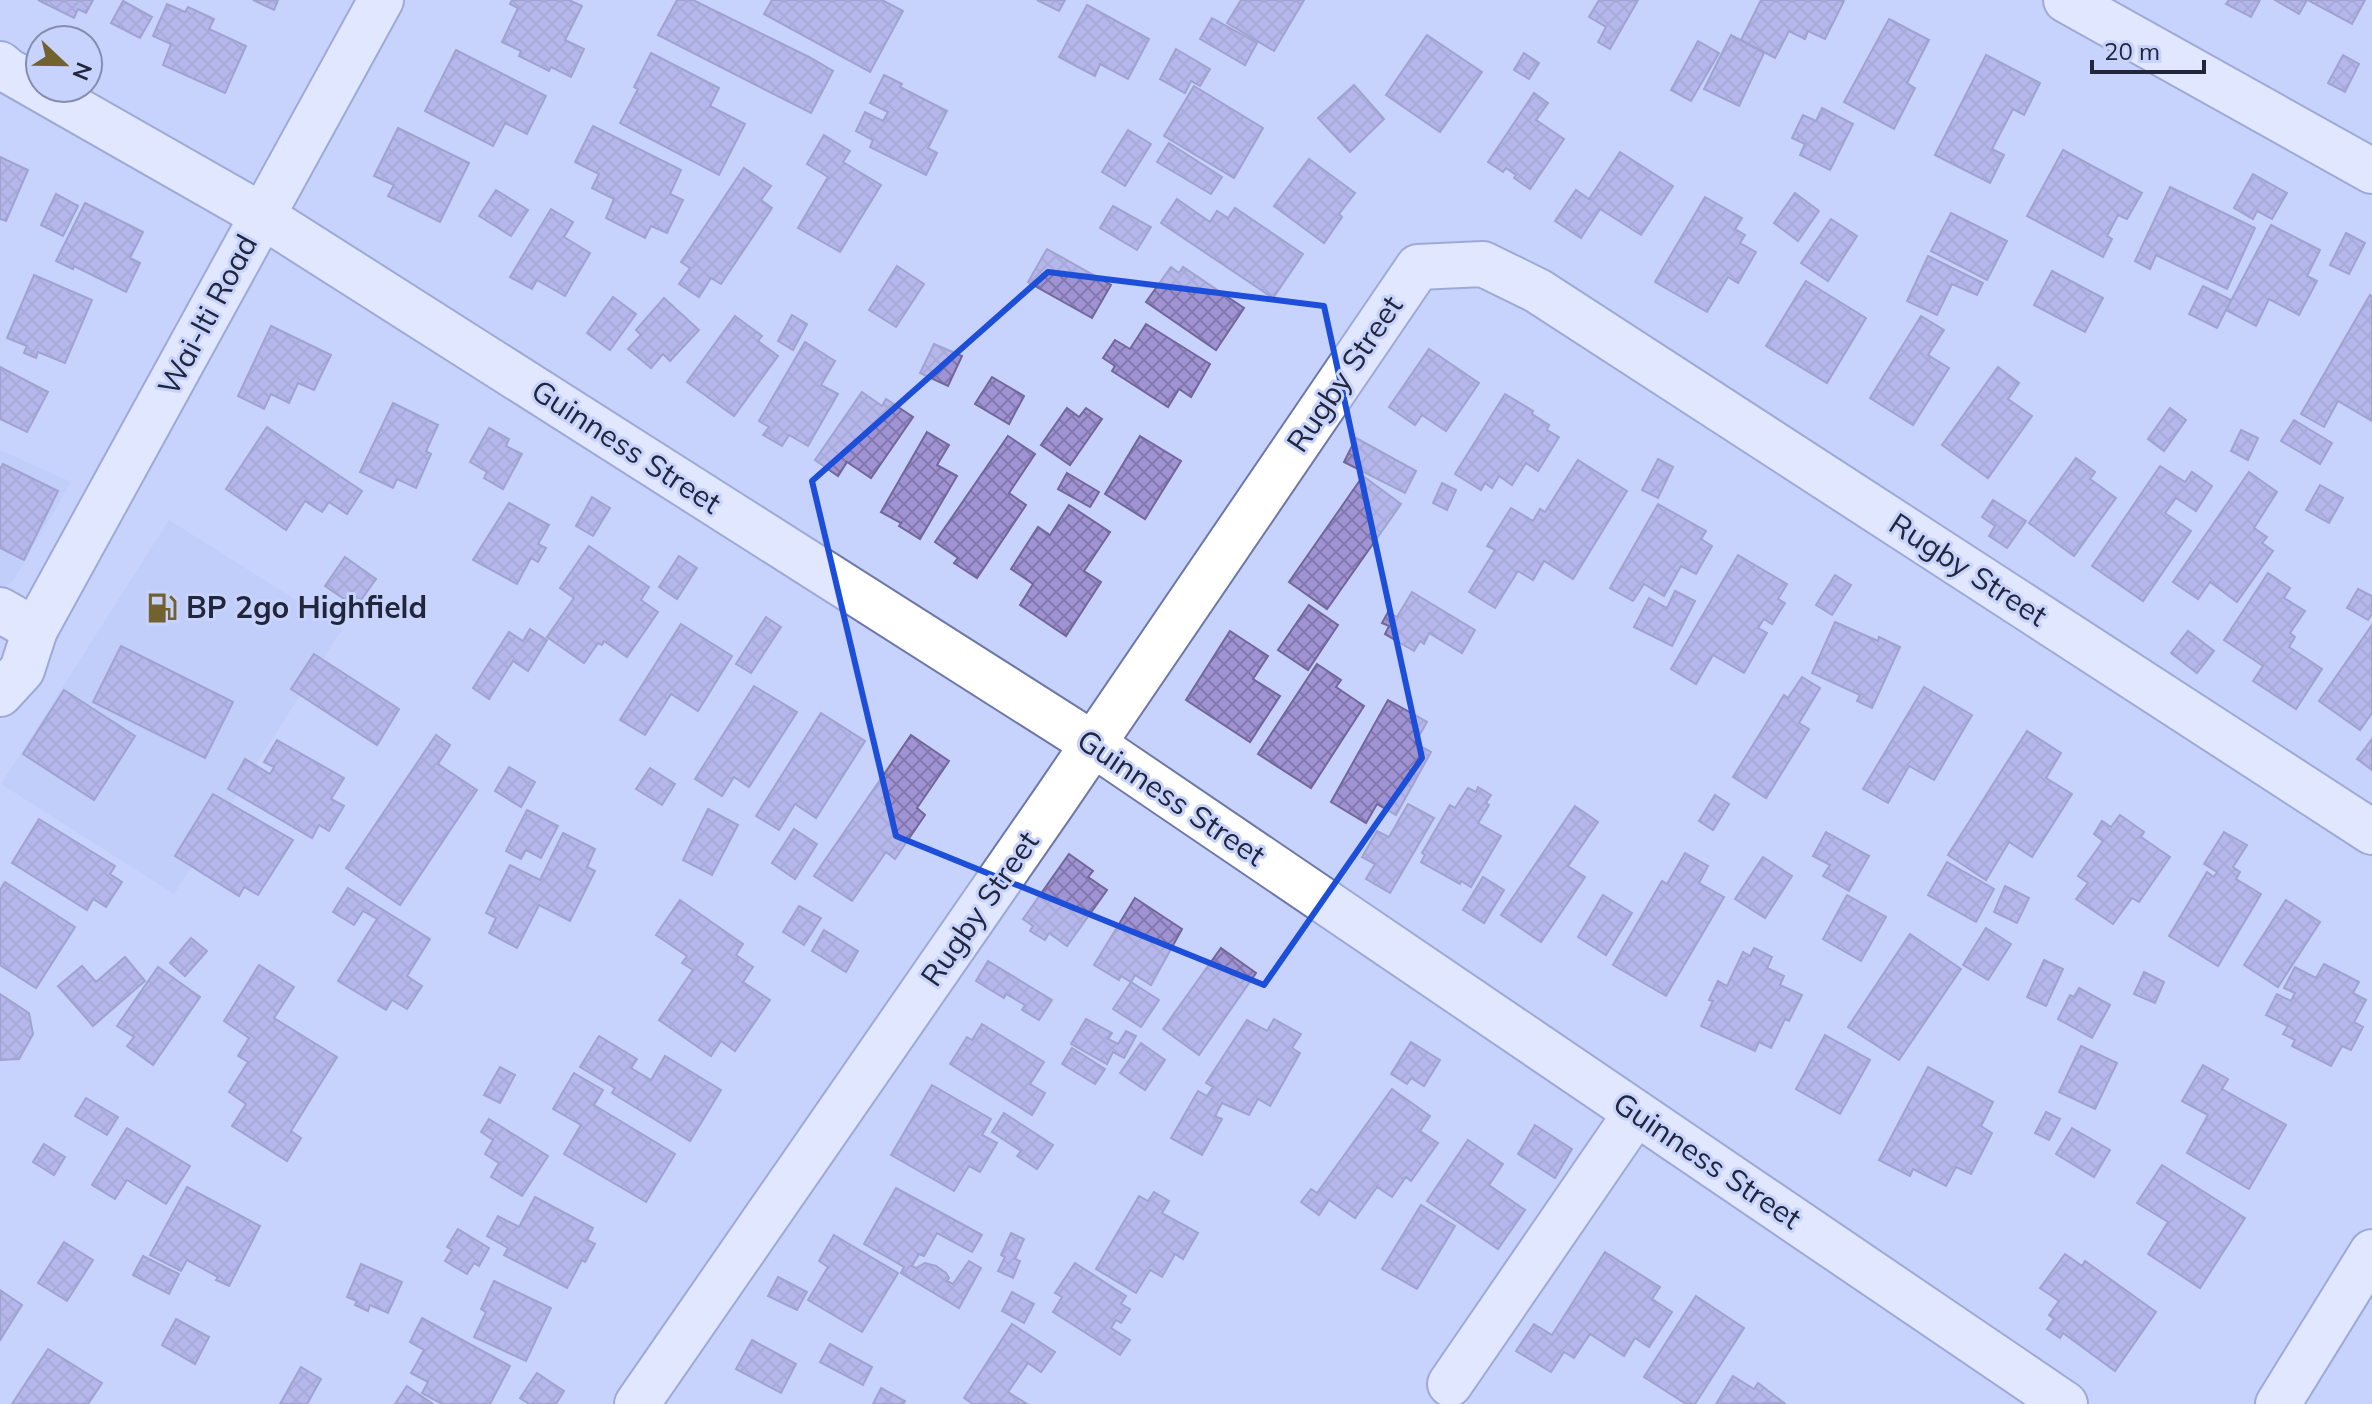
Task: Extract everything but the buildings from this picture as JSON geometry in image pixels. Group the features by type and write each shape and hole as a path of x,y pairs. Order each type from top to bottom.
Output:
{"street":[{"name":"Wai-Iti Road","path":"0,694 22,670 9,640 57,594 381,0"},
{"path":"2066,0 2372,171"},
{"name":"Guinness Street","path":"0,64 261,215 1093,744 2065,1404"},
{"name":"Rugby Street","path":"637,1404 1418,267 1483,264 1551,299 2372,832"},
{"path":"1450,1384 1636,1113"},
{"path":"2278,1404 2372,1252"}],"highlighted area":[{"path":"1048,272 1324,306 1422,758 1264,985 896,836 812,481"}],"shaded area":[{"path":"0,450 71,482 13,581 0,591"},
{"path":"169,520 342,629 174,894 1,784"}],"place":[{"name":"BP 2go Highfield","path":"162,608"}]}
